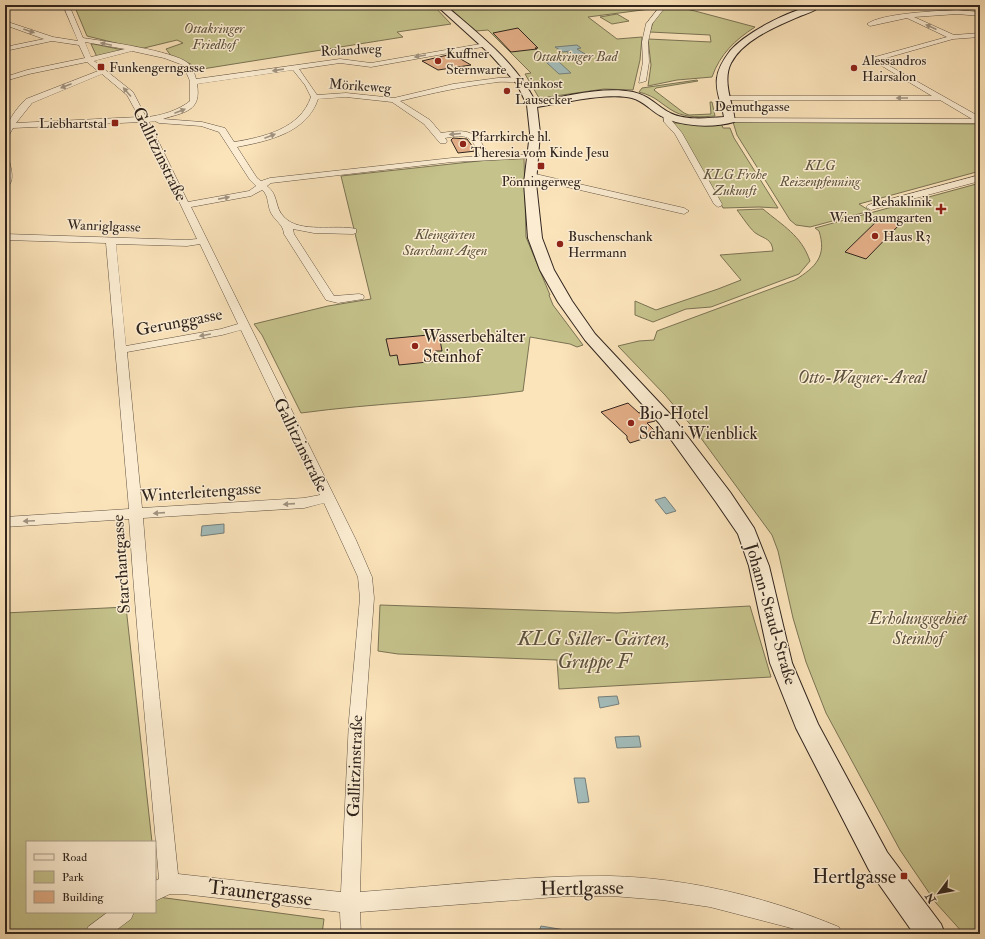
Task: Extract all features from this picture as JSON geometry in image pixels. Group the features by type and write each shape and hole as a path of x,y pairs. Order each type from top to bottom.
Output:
{"street":[{"name":"Gallitzinstraße","path":"66,5 89,60 130,94 144,120 365,578 367,598 357,720 350,903 351,934"},
{"name":"Johann-Staud-Straße","path":"440,5 486,45 518,79 532,105 534,133 531,176 537,245 558,292 594,342 665,420 723,497 747,533 759,566 781,663 808,728 878,861 931,934"},
{"path":"642,81 646,62 645,42 649,24 664,5"},
{"path":"730,120 724,98 724,72 727,64 741,46 765,29 818,5"},
{"path":"870,24 885,20 956,11 980,14"},
{"path":"909,17 953,37"},
{"path":"5,23 53,39 71,43 81,41 131,49 184,63 190,71 193,82 195,98 190,106 164,116 144,120"},
{"path":"980,35 953,37 877,58 875,60 876,62 980,121"},
{"path":"5,49 53,39"},
{"name":"Rolandweg","path":"193,82 343,61 370,64 486,45"},
{"path":"5,79 27,72 89,60 131,49"},
{"path":"233,145 264,138 292,126 310,111 314,96 308,84 295,68"},
{"path":"5,135 22,108 33,99 102,72"},
{"path":"394,100 452,86 518,79"},
{"name":"Demuthgasse","path":"532,105 624,94 645,99 666,114 690,120 980,121"},
{"name":"Mörikeweg","path":"314,96 346,95 394,100 427,122 442,140 452,160"},
{"path":"724,98 941,98"},
{"path":"666,114 668,122 678,133 718,204"},
{"path":"11,126 144,120 211,125 222,130 254,180 270,192 276,215 288,225 314,230 353,231"},
{"path":"442,140 470,134 476,138 485,157"},
{"path":"186,205 255,192 261,184 270,181 452,160 485,157 533,156"},
{"path":"5,160 8,177 5,185"},
{"path":"531,176 684,211"},
{"path":"871,207 980,178"},
{"path":"288,225 289,234 330,298 338,300 359,297"},
{"name":"Wanriglgasse","path":"5,237 187,243 202,241"},
{"name":"Starchantgasse","path":"111,241 136,514 143,618 153,701 162,888"},
{"name":"Gerunggasse","path":"121,350 222,332 243,326"},
{"name":"Winterleitengasse","path":"5,522 304,502 327,498"},
{"name":"Traunergasse","path":"162,888 183,884 350,903"},
{"name":"Hertlgasse","path":"350,903 569,886 612,886 662,890 710,897 791,918 832,934"},
{"path":"95,934 123,913"}],"green space":[{"name":"Ottakringer Friedhof","path":"74,5 433,5 451,24 397,32 403,37 196,70 191,64 172,57 166,49 183,43 177,40 140,49 87,36"},
{"name":"Ottakringer Bad","path":"449,5 661,5 658,8 588,17 617,39 642,37 640,60 633,90 604,89 539,98 525,74 531,73 488,30 476,31 451,10"},
{"path":"668,5 755,27 729,48 719,61 712,77 677,80 648,86 651,65 648,39 711,42 710,35 650,32 654,19"},
{"path":"617,14 629,21 612,24 600,17"},
{"path":"91,44 94,44 123,50 97,57"},
{"path":"698,81 656,88 654,90 684,113 689,115 711,114 710,102 712,102 715,116 695,117 680,114 651,96 639,92 642,88"},
{"name":"KLG Reizenpfenning","path":"733,122 980,124 980,171 859,204 870,211 810,227 796,225 790,220 737,135"},
{"name":"KLG Frohe Zukunft","path":"672,123 721,123 723,128 730,128 734,138 778,208 723,208 699,164"},
{"name":"Kleingärten Starchant Aigen","path":"524,158 526,237 553,305 583,345 577,347 570,344 530,337 523,391 301,413 262,335 254,324 328,306 371,299 341,176 488,160"},
{"path":"980,183 980,934 964,934 936,903 900,850 826,713 806,662 793,618 778,551 772,535 695,430 665,395 618,346 639,341 654,340 657,331 795,280 809,270 818,260 822,247 819,231 815,228"},
{"path":"763,209 791,232 802,244 810,261 799,274 711,307 686,309 653,322 635,315 635,301 656,310 741,280 720,255 773,251 770,242 755,233 737,210"},
{"name":"KLG Siller-Gärten, Gruppe F","path":"380,605 617,613 750,606 771,677 559,689 557,660 398,654 378,651"},
{"path":"126,607 152,841 26,841 26,913 156,913 156,879 158,897 324,919 322,934 5,934 5,613"}],"water":[{"path":"577,45 581,48 577,49 585,54 570,55 567,53 571,52 570,51 563,52 555,47"},
{"path":"558,61 571,73 559,74 546,62"},
{"path":"665,497 676,511 666,514 655,500"},
{"path":"224,524 224,533 201,536 202,526"},
{"path":"617,696 619,704 600,708 598,697"},
{"path":"639,736 641,747 617,748 615,737"},
{"path":"574,778 585,778 589,802 578,803"},
{"path":"541,926 571,931 570,934 534,934 536,930 540,929"}],"building":[{"name":"Ottakringer Bad","path":"518,28 538,48 535,48 537,49 511,52 493,33"},
{"name":"Kuffner Sternwarte","path":"452,54 471,65 438,70 422,61"},
{"name":"Pfarrkirche hl. Theresia vom Kinde Jesu","path":"453,138 467,139 476,151 458,153 451,140"},
{"name":"Haus R3","path":"882,216 902,222 866,259 845,252"},
{"name":"Wasserbehälter Steinhof","path":"439,334 442,351 435,351 437,361 399,365 397,355 390,356 386,339"},
{"name":"Bio-Hotel Schani Wienblick","path":"628,403 639,413 645,411 655,421 647,423 658,434 630,443 627,436 601,412"}],"place":[{"name":"Kuffner Sternwarte","path":"438,61"},
{"name":"Funkengerngasse","path":"101,67"},
{"name":"Alessandros Hairsalon","path":"854,68"},
{"name":"Feinkost Lausecker","path":"507,91"},
{"name":"Liebhartstal","path":"115,123"},
{"name":"Pfarrkirche hl. Theresia vom Kinde Jesu","path":"463,144"},
{"name":"Pönningerweg","path":"541,166"},
{"name":"Rehaklinik Wien Baumgarten","path":"941,209"},
{"name":"Haus R3","path":"875,236"},
{"name":"Buschenschank Herrmann","path":"560,244"},
{"name":"Wasserbehälter Steinhof","path":"415,346"},
{"name":"Bio-Hotel Schani Wienblick","path":"631,423"},
{"name":"Hertlgasse","path":"904,876"}],"park label":[{"name":"Otto-Wagner-Areal","path":"862,377"},
{"name":"Erholungsgebiet Steinhof","path":"918,628"}]}
